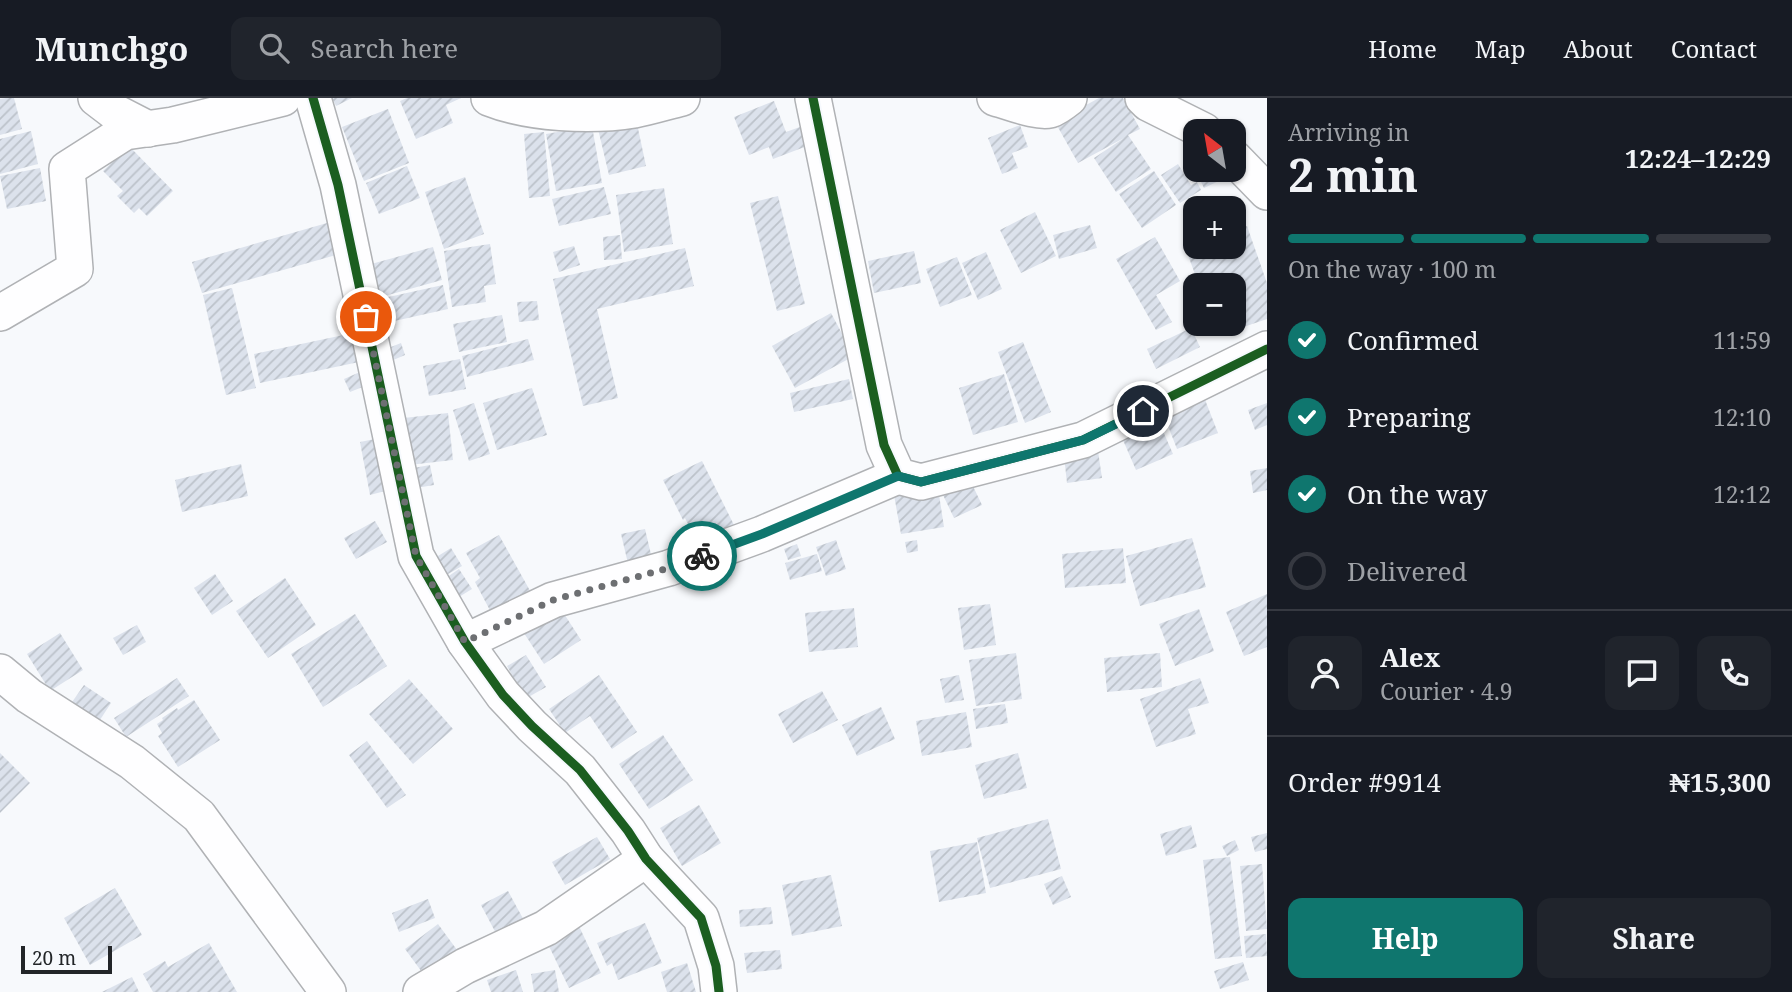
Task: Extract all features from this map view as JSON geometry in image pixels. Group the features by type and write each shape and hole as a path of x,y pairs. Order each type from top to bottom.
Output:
{"street":[{"path":"96,98 113,111 148,129"},
{"path":"0,313 75,269 67,169 125,132 173,125 283,98"},
{"path":"313,98 338,185 416,556 465,642 503,695 580,770 628,831 646,859 701,918 716,966 719,992"},
{"path":"489,98 542,111 587,114 634,110 682,98"},
{"path":"813,98 884,445 898,476"},
{"path":"995,98 1033,110 1051,110 1069,98"},
{"path":"1143,98 1183,120"},
{"path":"1246,170 1267,192"},
{"path":"465,642 553,600 669,568 762,534 898,476 921,482 1083,440 1267,349"},
{"path":"0,672 29,696 132,762 199,816 328,992"},
{"path":"421,992 465,966 546,928 646,859"}],"building":[{"path":"14,98 22,129 0,135 0,99"},
{"path":"332,98 352,98 336,106"},
{"path":"407,98 461,98 446,105 453,123 416,139 400,101"},
{"path":"1099,98 1123,98 1140,129 1128,135 1151,169 1116,192 1094,158 1124,138 1078,163 1055,122"},
{"path":"774,101 786,132 808,124 815,143 773,159 769,147 749,155 734,117"},
{"path":"388,109 409,163 364,181 342,127"},
{"path":"636,119 646,166 609,175 598,129"},
{"path":"1020,125 1028,147 1012,153 1018,168 1002,174 988,138"},
{"path":"592,126 602,183 556,191 546,134"},
{"path":"31,131 38,164 0,174 0,139"},
{"path":"544,132 550,196 529,198 524,134"},
{"path":"129,146 173,191 147,216 139,208 134,213 117,196 123,191 103,171"},
{"path":"1178,164 1183,172 1183,182 1189,182 1191,185 1197,182 1201,190 1191,196 1183,196 1180,203 1161,175"},
{"path":"407,166 420,198 379,214 366,183"},
{"path":"40,168 46,201 7,209 0,176"},
{"path":"1154,171 1176,205 1142,228 1119,194"},
{"path":"465,177 484,234 444,249 425,192"},
{"path":"1201,182 1217,182 1204,188"},
{"path":"604,187 611,214 559,226 552,199"},
{"path":"664,188 673,244 624,252 616,195"},
{"path":"778,196 805,304 777,311 750,203"},
{"path":"1035,212 1056,256 1021,273 1000,230"},
{"path":"327,223 336,255 202,293 192,262"},
{"path":"1090,225 1097,248 1059,259 1053,235"},
{"path":"1246,226 1267,283 1267,319 1246,326 1246,273 1195,273 1189,259 1246,259"},
{"path":"620,235 622,259 604,260 603,237"},
{"path":"1155,237 1180,281 1156,295 1172,322 1156,330 1116,259"},
{"path":"490,244 496,284 484,286 486,302 452,307 444,251"},
{"path":"574,246 580,265 559,272 553,252"},
{"path":"433,247 442,280 374,299 364,266"},
{"path":"685,248 694,286 597,309 618,398 583,406 553,279"},
{"path":"914,251 921,283 874,293 868,261"},
{"path":"986,252 1002,289 978,300 962,263"},
{"path":"957,257 972,295 940,307 926,269"},
{"path":"443,285 448,309 390,322 384,298"},
{"path":"232,288 256,388 226,395 203,295"},
{"path":"537,301 539,320 519,322 517,302"},
{"path":"831,313 854,356 795,388 772,346"},
{"path":"502,315 507,342 459,352 453,324"},
{"path":"1183,332 1183,336 1195,336 1200,347 1156,369 1147,349"},
{"path":"353,333 359,362 260,383 254,354"},
{"path":"528,339 534,360 467,377 462,356"},
{"path":"1023,342 1051,412 1025,423 998,352"},
{"path":"401,343 405,355 391,361 386,349"},
{"path":"460,359 466,389 429,396 423,366"},
{"path":"360,372 365,386 350,392 344,379"},
{"path":"1004,374 1018,422 973,435 959,388"},
{"path":"849,379 853,399 794,412 790,393"},
{"path":"532,388 547,435 497,450 483,403"},
{"path":"1202,392 1218,433 1177,449 1161,408"},
{"path":"474,403 490,454 469,461 453,410"},
{"path":"1267,403 1267,425 1255,430 1248,410"},
{"path":"448,413 453,460 409,465 404,418"},
{"path":"1156,415 1173,454 1136,470 1119,431"},
{"path":"375,439 385,491 370,495 360,442"},
{"path":"1098,451 1102,478 1067,483 1064,456"},
{"path":"702,461 735,527 698,545 663,480"},
{"path":"241,464 248,496 182,512 175,480"},
{"path":"430,465 434,485 410,489 408,469"},
{"path":"1267,468 1267,490 1253,493 1250,471"},
{"path":"971,482 982,505 954,518 943,495"},
{"path":"938,488 944,527 901,534 894,495"},
{"path":"375,521 387,542 356,559 344,538"},
{"path":"645,529 654,567 630,572 621,534"},
{"path":"499,535 533,596 494,618 475,582 480,578 466,553"},
{"path":"1192,538 1206,587 1140,606 1126,556"},
{"path":"836,540 846,569 826,576 816,547"},
{"path":"917,540 918,551 907,553 905,542"},
{"path":"797,544 801,556 788,560 784,549"},
{"path":"451,548 462,566 436,581 425,564"},
{"path":"1123,548 1126,583 1065,588 1062,554"},
{"path":"817,554 822,571 790,580 785,563"},
{"path":"459,569 472,589 449,603 437,584"},
{"path":"215,574 233,601 212,615 194,588"},
{"path":"285,578 316,625 268,658 236,611"},
{"path":"1267,594 1267,647 1244,656 1226,612"},
{"path":"990,604 996,645 964,650 958,608"},
{"path":"559,606 581,640 544,664 522,630"},
{"path":"854,608 858,647 809,652 805,613"},
{"path":"1199,609 1214,651 1175,666 1159,624"},
{"path":"355,614 387,666 323,707 291,654"},
{"path":"137,625 146,642 123,655 113,638"},
{"path":"60,633 83,670 50,691 27,654"},
{"path":"1016,653 1022,699 976,706 969,660"},
{"path":"1160,653 1162,687 1107,692 1104,658"},
{"path":"526,655 546,687 525,699 507,666"},
{"path":"599,675 637,732 612,749 590,716 565,733 549,709"},
{"path":"959,675 964,700 945,703 940,679"},
{"path":"177,678 189,696 126,737 114,718"},
{"path":"1200,678 1209,703 1188,709 1196,734 1156,747 1140,699"},
{"path":"409,679 453,729 413,764 369,714"},
{"path":"84,685 111,703 98,723 70,705"},
{"path":"822,691 838,720 793,743 778,714"},
{"path":"194,700 220,740 178,767 158,736 162,733 157,724 177,708 178,710"},
{"path":"1005,704 1008,723 976,729 973,709"},
{"path":"881,707 895,739 857,756 842,725"},
{"path":"966,712 972,747 922,756 916,721"},
{"path":"663,735 693,780 649,809 619,764"},
{"path":"367,741 406,795 387,808 349,755"},
{"path":"0,753 30,783 0,813"},
{"path":"1018,753 1027,788 984,799 975,765"},
{"path":"699,805 721,843 682,866 660,828"},
{"path":"1048,819 1061,869 990,888 977,838"},
{"path":"1191,825 1197,847 1166,856 1160,834"},
{"path":"1267,833 1267,849 1255,852 1251,837"},
{"path":"597,837 610,859 565,885 552,862"},
{"path":"1235,840 1239,850 1227,856 1222,846"},
{"path":"977,842 986,893 939,902 930,851"},
{"path":"1230,857 1242,956 1215,959 1203,860"},
{"path":"1262,864 1267,929 1246,931 1240,866"},
{"path":"831,875 842,926 792,936 782,885"},
{"path":"1062,876 1071,897 1053,905 1044,884"},
{"path":"115,888 142,935 90,965 64,918"},
{"path":"508,891 526,924 499,939 481,905"},
{"path":"428,899 435,918 399,932 392,913"},
{"path":"771,907 773,924 740,927 739,910"},
{"path":"645,923 662,963 618,980 612,963 607,966 597,943"},
{"path":"438,924 460,954 427,979 405,949"},
{"path":"578,924 601,973 569,988 546,940"},
{"path":"1266,934 1267,956 1246,958 1244,936"},
{"path":"209,943 237,992 153,992 143,974 165,961 168,967"},
{"path":"780,950 782,969 747,973 744,953"},
{"path":"1243,962 1249,980 1220,989 1214,971"},
{"path":"687,963 696,992 667,992 661,972"},
{"path":"516,970 523,992 491,992 487,980"},
{"path":"555,970 559,992 534,992 531,974"},
{"path":"132,977 139,992 102,992"}],"cycle path":[{"path":"313,98 338,185 416,556 465,642 503,695 580,770 628,831 646,859 701,918 716,966 719,992"},
{"path":"813,98 884,445 898,476 921,482 1083,440 1267,349"}],"way so far":[{"path":"366,317 416,556 465,642 553,600 669,568 702,556"}],"route":[{"path":"702,556 762,534 898,476 921,482 1083,440 1143,411"}]}
